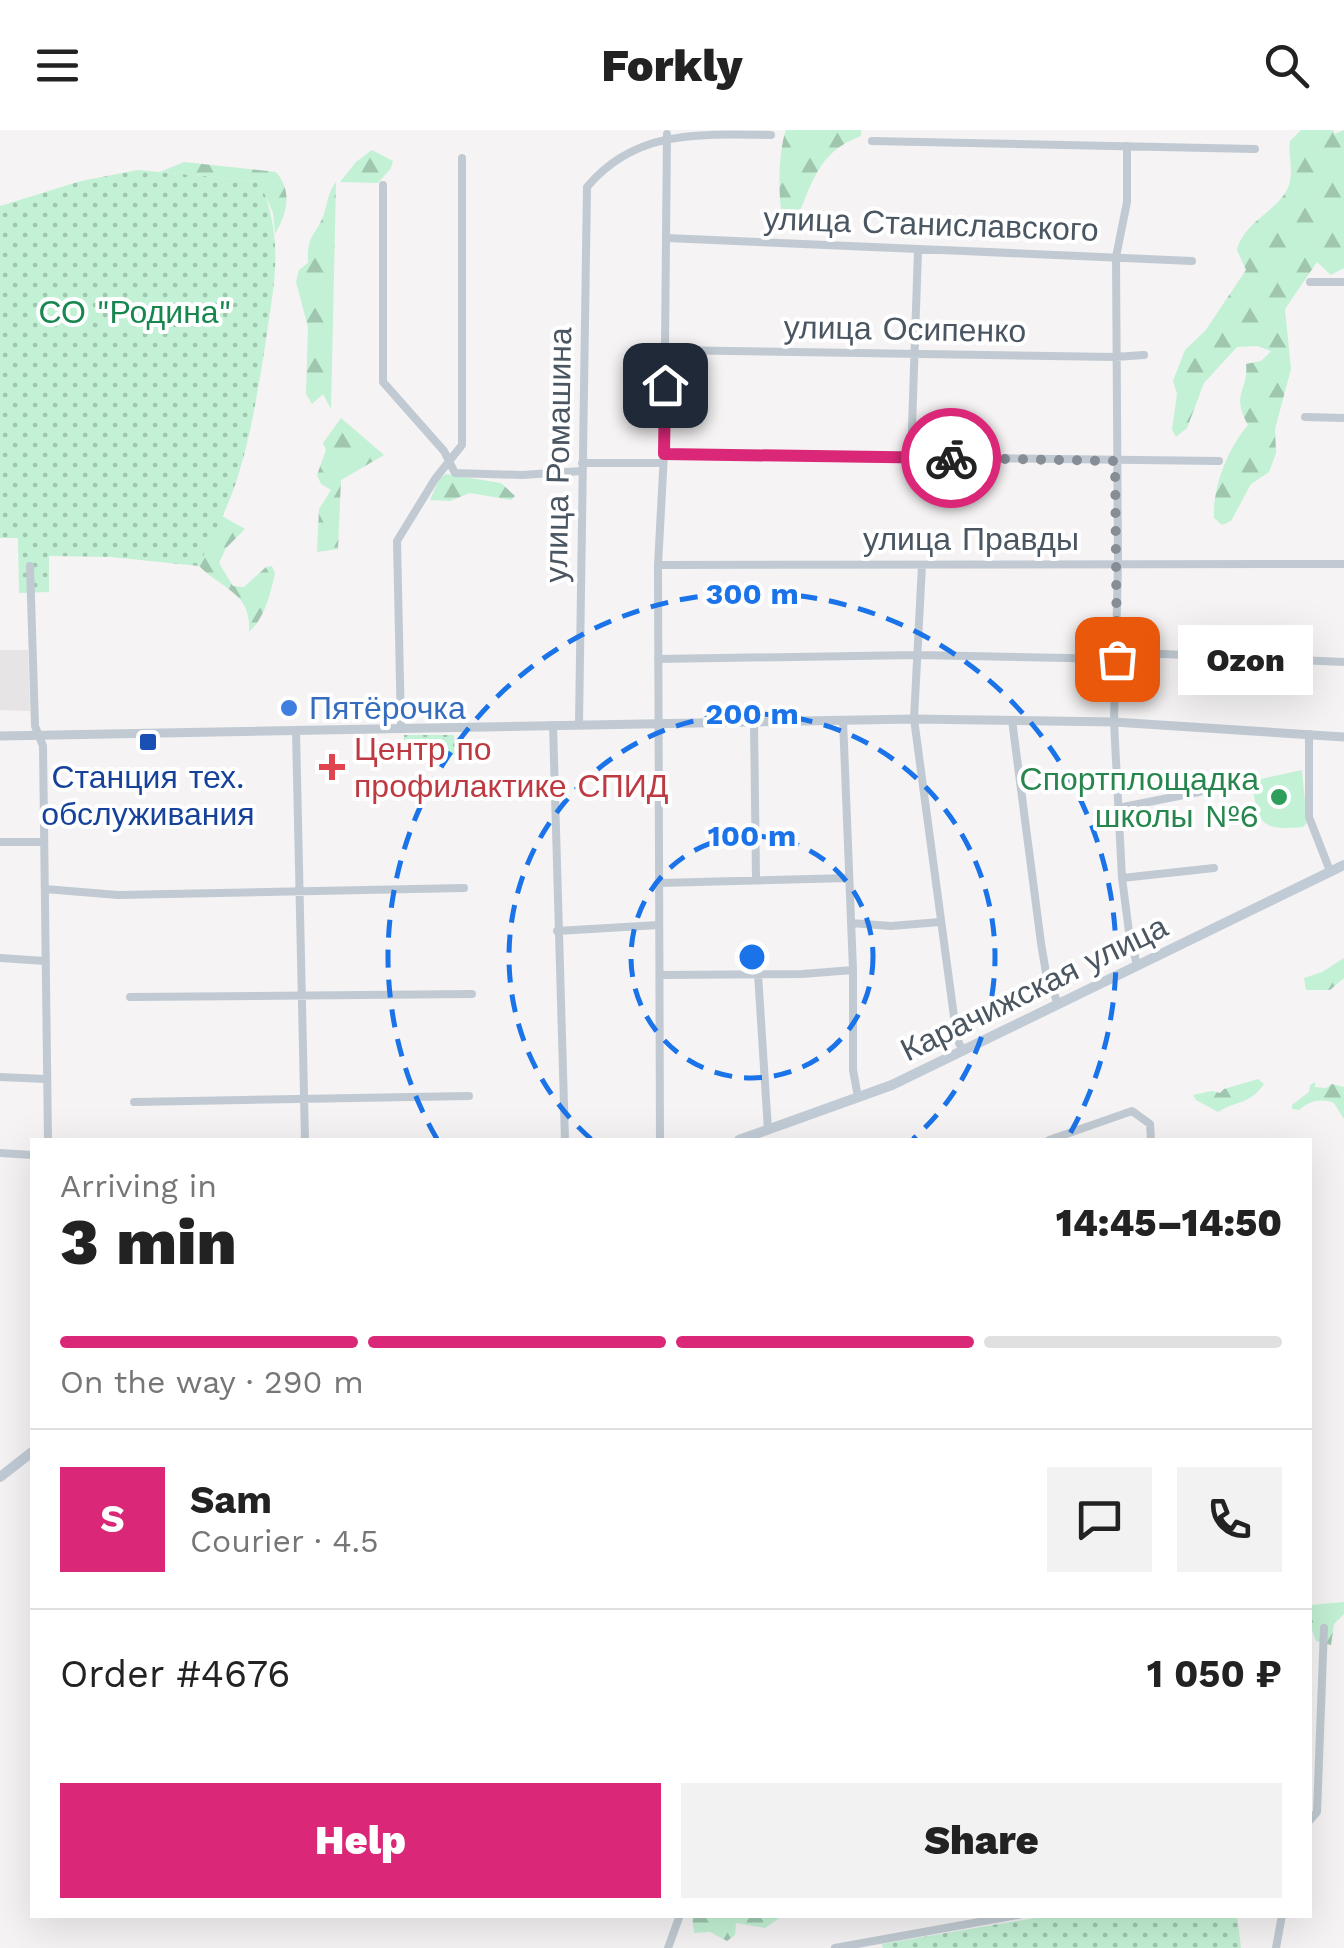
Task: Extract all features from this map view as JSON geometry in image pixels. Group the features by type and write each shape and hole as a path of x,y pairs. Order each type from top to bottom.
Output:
{"main road":[{"name":"Карачижская улица","path":"772,1133 963,1051 1344,865"},
{"path":"0,1477 30,1454"}],"street":[{"path":"1039,144 1040,130"},
{"path":"660,1138 658,565 664,459 667,134 771,135"},
{"name":"улица Ромашина","path":"579,724 587,187 618,152 633,142 667,134"},
{"path":"872,140 1256,149"},
{"path":"1128,146 1127,202 1116,257 1118,564 1114,722 1122,878 1137,965"},
{"path":"401,729 397,541 435,478 462,445 462,158"},
{"path":"382,184 383,382 444,451 455,473 467,476 664,459 1219,460"},
{"name":"улица Станиславского","path":"667,238 1192,261"},
{"path":"911,457 918,250"},
{"path":"1310,282 1344,282"},
{"name":"улица Осипенко","path":"665,350 1144,355"},
{"path":"1305,417 1344,418"},
{"name":"улица Правды","path":"658,565 1344,564"},
{"path":"922,565 914,719 957,1039 963,1051"},
{"path":"30,566 36,726 43,746 48,1138"},
{"path":"658,659 1117,655 1344,662"},
{"path":"0,736 914,719 1114,722 1344,737"},
{"path":"843,720 853,970 852,1070 858,1097"},
{"path":"1012,720 1041,942 1046,972 1058,1004"},
{"path":"754,722 756,878"},
{"path":"553,725 564,1138"},
{"path":"296,731 305,1138"},
{"path":"1308,734 1309,817 1330,872"},
{"path":"1118,808 1198,792"},
{"path":"0,842 44,842"},
{"path":"1122,878 1214,868"},
{"path":"659,883 848,878"},
{"path":"45,890 118,895 464,888"},
{"path":"851,923 891,926 940,922"},
{"path":"557,931 658,924"},
{"path":"0,958 45,961"},
{"path":"660,975 853,970"},
{"path":"758,974 772,1133"},
{"path":"130,997 472,994"},
{"path":"0,1077 46,1079"},
{"path":"134,1102 469,1096"},
{"path":"1055,1138 1132,1111 1150,1124 1152,1138"},
{"path":"0,1153 30,1155"},
{"path":"1312,1818 1317,1812 1324,1628"},
{"path":"668,1948 679,1918"},
{"path":"835,1948 1001,1918"},
{"path":"1276,1948 1281,1918"}],"shaded area":[{"path":"0,650 28,650 30,711 0,710"}],"green space":[{"path":"786,130 861,130 861,136 826,160 795,222 785,227 780,179"},
{"path":"1301,130 1333,130 1335,134 1344,130 1344,268 1331,275 1317,262 1285,309 1291,369 1275,429 1276,453 1269,472 1251,484 1231,521 1222,525 1214,518 1219,481 1228,457 1248,425 1240,399 1246,364 1261,361 1271,351 1257,346 1237,347 1204,383 1187,428 1176,437 1172,429 1177,394 1173,381 1185,350 1205,331 1246,270 1237,250 1241,239 1287,191 1291,176 1290,141"},
{"path":"372,150 393,161 378,183 340,182 356,162"},
{"path":"184,162 276,172 285,187 286,203 275,234 273,213 259,181 160,172"},
{"name":"СО \"Родина\"","path":"138,170 260,181 268,203 275,243 272,302 243,460 199,566 111,557 49,556 49,592 19,593 18,538 0,538 0,206 81,181"},
{"path":"336,182 331,409 323,394 312,404 306,394 308,327 296,282 299,270 308,263 310,241"},
{"path":"341,418 384,455 341,480 338,549 317,552 319,509 331,490 321,484 317,475 326,450 323,443"},
{"path":"446,474 501,483 515,496 511,500 470,493 450,501 430,500 439,479"},
{"path":"222,516 245,529 226,548 219,563 233,586 244,587 266,567 272,566 275,574 263,613 249,632 249,619 241,600 199,566"},
{"path":"404,735 454,735 455,755 404,756"},
{"name":"Спортплощадка школы №6","path":"1302,770 1307,823 1288,828 1263,821 1252,781"},
{"path":"1344,958 1344,978 1330,990 1306,990 1304,978"},
{"path":"1258,1079 1264,1084 1253,1096 1218,1112 1193,1095 1220,1093"},
{"path":"1315,1082 1315,1087 1344,1087 1344,1119 1329,1101 1292,1109"},
{"path":"1344,1602 1344,1614 1334,1624 1331,1645 1316,1641 1312,1605"},
{"path":"692,1918 780,1918 765,1928 736,1923 735,1935 727,1941 710,1932 694,1933"},
{"path":"1034,1918 1237,1918 1241,1948 883,1948 882,1944"}],"way so far":[{"path":"951,458 1115,461 1117,659"}],"place":[{"name":"Ozon","path":"1117,659"},
{"name":"Пятёрочка","path":"289,708"},
{"name":"Станция тех. обслуживания","path":"148,742"},
{"name":"Центр по профилактике СПИД","path":"332,767"},
{"name":"Спортплощадка школы №6","path":"1279,797"}],"route":[{"path":"665,385 664,454 951,458"}]}
